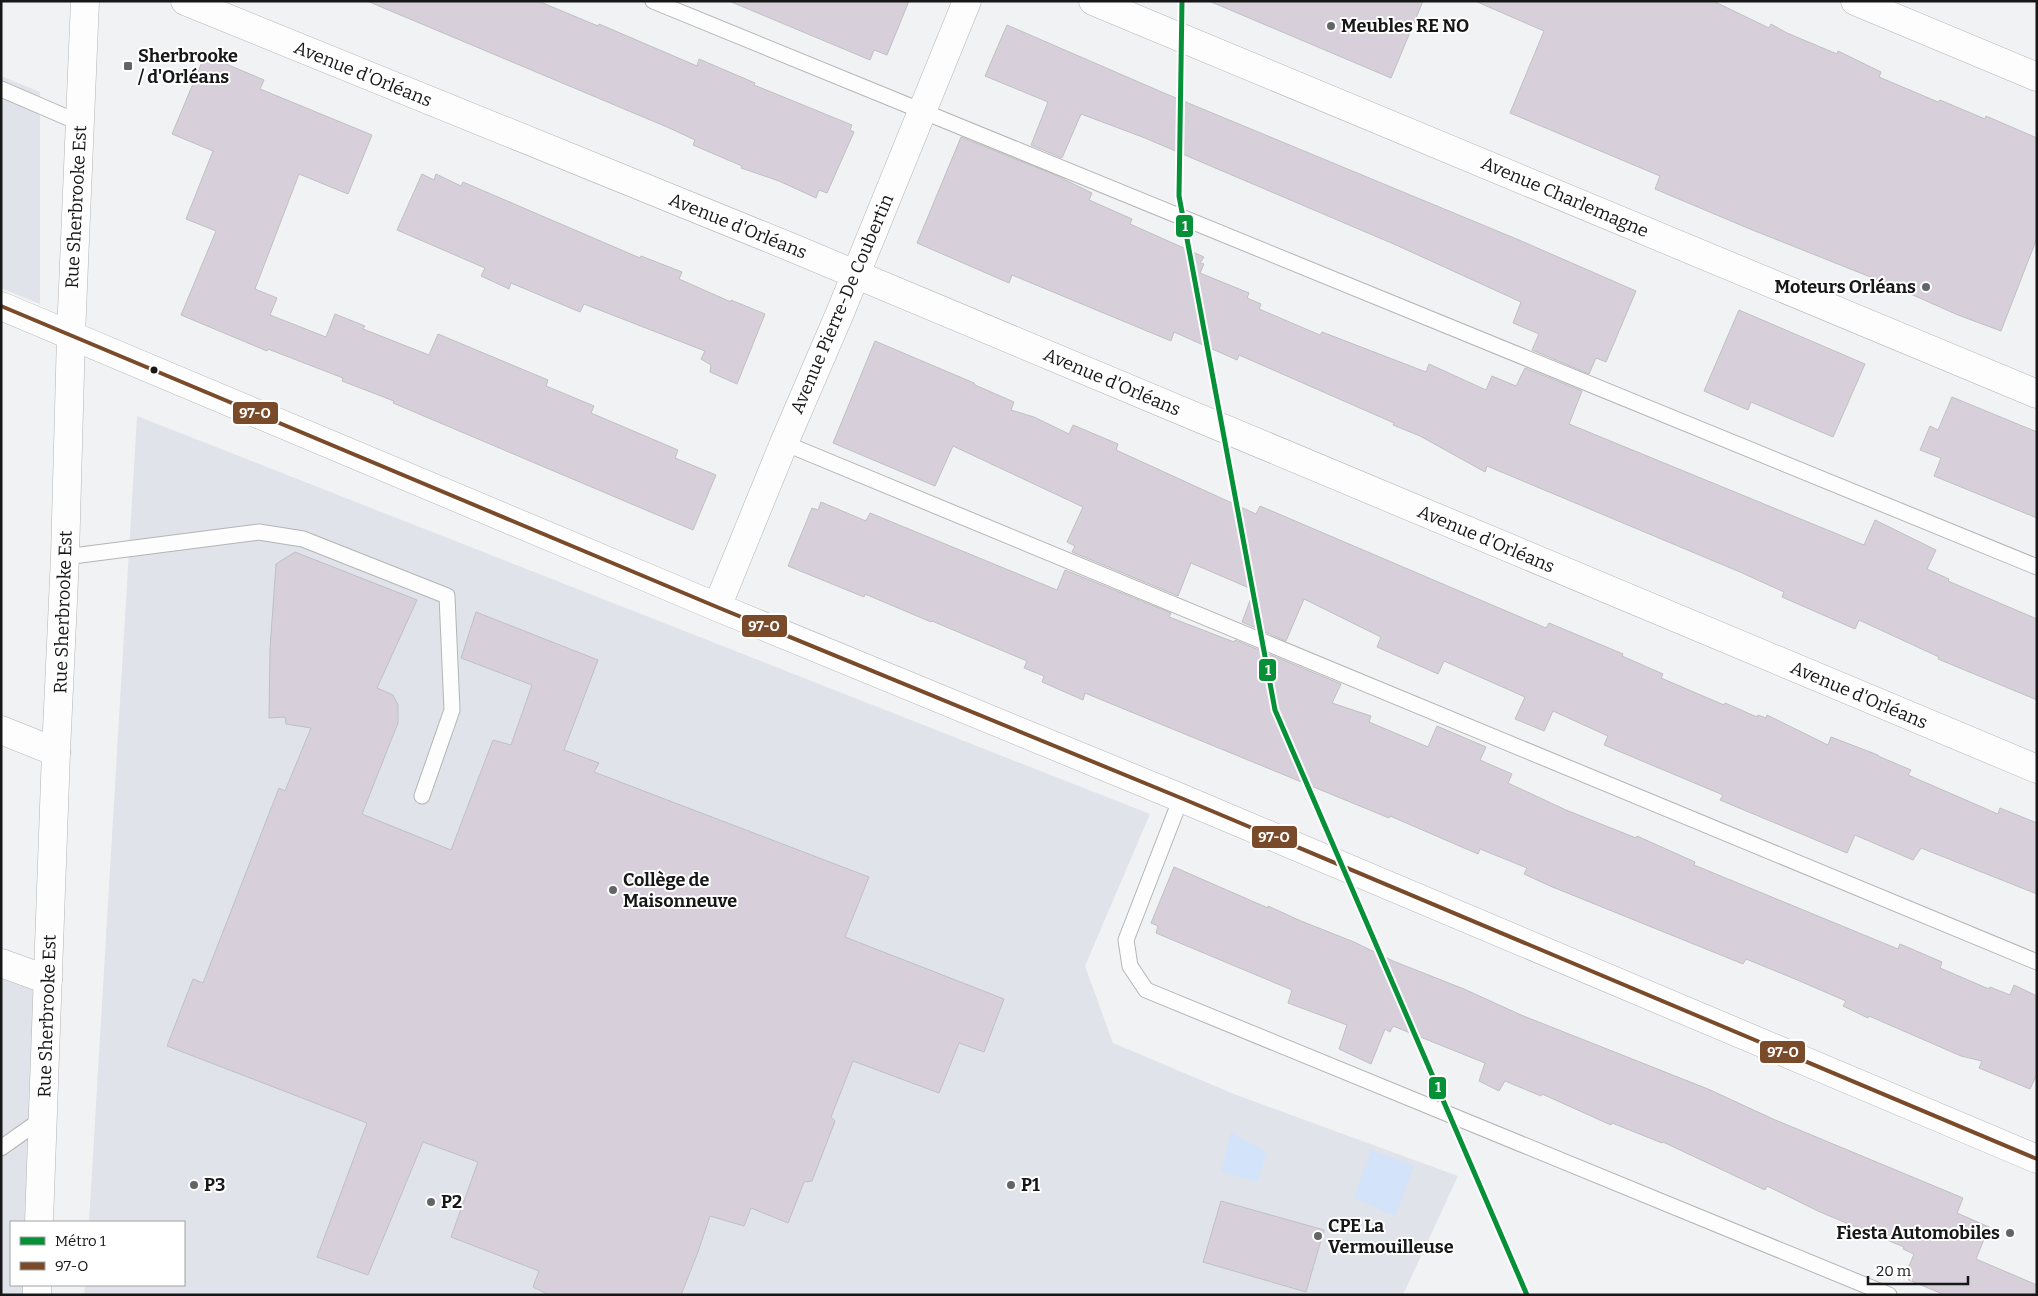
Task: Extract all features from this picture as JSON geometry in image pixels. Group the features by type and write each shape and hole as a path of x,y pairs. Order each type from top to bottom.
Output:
{"street":[{"name":"Rue Sherbrooke Est","path":"39,1221 85,1"},
{"name":"Avenue d'Orléans","path":"185,1 788,246 2037,769"},
{"name":"Avenue Pierre-De Coubertin","path":"717,607 784,443 856,275 967,1"},
{"name":"Avenue Charlemagne","path":"1093,1 2037,394"},
{"path":"1855,1 2037,77"},
{"path":"1,306 132,363 1180,798 2037,1159"},
{"path":"1,730 56,752"},
{"path":"1,963 48,980"}],"lane":[{"path":"653,1 2037,567"},
{"path":"1,89 80,123"},
{"path":"784,443 2037,962"},
{"path":"65,557 259,532 303,539 447,596 452,710 422,796"},
{"path":"1180,798 1126,940 1130,966 1146,990 1889,1295"},
{"path":"1,1148 42,1119"}],"shaded area":[{"path":"1,76 40,92 40,304 1,288"},
{"name":"Collège de Maisonneuve","path":"137,416 1150,814 1085,966 1113,1043 1234,1094 1458,1176 1403,1295 84,1295 85,1286 185,1286 185,1221 89,1221"},
{"path":"1,963 48,980 39,1221 10,1221 10,1286 37,1286 37,1295 1,1295"},
{"path":"1231,1132 1266,1152 1258,1182 1221,1172"},
{"path":"1371,1150 1414,1166 1395,1216 1354,1198"}],"building":[{"path":"367,1 538,1 598,26 599,24 697,66 699,59 755,83 754,85 852,125 850,130 854,132 827,193 819,190 816,198 779,181 741,168 742,166 693,145 695,140 667,127"},
{"path":"729,1 909,1 887,55 874,50 870,60"},
{"path":"1209,1 1423,1 1391,78"},
{"path":"1475,1 1713,1 1769,28 1771,24 1787,33 1837,54 1838,51 1881,72 1879,77 1938,102 1940,100 1985,119 1986,116 2037,138 2037,238 2001,331 1958,315 1888,284 1655,189 1660,176 1510,113 1544,31"},
{"path":"1007,25 1636,291 1606,362 1596,358 1589,374 1532,350 1539,334 1513,323 1521,302 1396,245 1145,138 1081,114 1062,158 1031,145 1048,102 985,76"},
{"path":"205,55 264,80 260,89 372,135 348,194 299,174 255,289 277,298 270,315 326,337 335,314 365,326 363,329 429,355 438,334 548,380 546,386 594,406 591,413 678,450 675,458 716,475 693,530 393,403 394,401 342,381 343,378 268,349 267,351 181,315 216,231 186,219 213,151 172,134"},
{"path":"961,137 1055,175 1092,193 1089,200 1132,219 1130,224 1204,257 1200,263 1204,264 1200,273 1249,293 1247,298 1261,304 1259,309 1320,335 1322,332 1426,372 1429,364 1486,390 1492,376 1516,386 1525,368 1582,391 1569,424 1864,545 1875,520 1936,550 1927,569 1949,579 1948,581 2037,619 2037,700 1938,659 1939,657 1859,620 1855,629 1782,597 1784,592 1740,572 1487,466 1485,472 1420,436 1393,425 1394,423 1239,355 1237,360 1174,332 1171,341 1012,275 1009,283 917,243"},
{"path":"422,174 434,180 436,174 461,186 463,182 640,258 641,256 682,272 679,279 731,302 731,300 765,314 737,384 710,372 711,365 701,359 705,351 584,304 580,312 511,283 509,289 481,276 485,268 397,230"},
{"path":"1739,310 1865,364 1833,437 1751,402 1748,410 1704,391"},
{"path":"875,341 1014,402 1011,410 1034,417 1069,434 1073,425 1118,444 1116,450 1256,514 1260,506 1546,628 1549,623 1623,654 1622,656 1663,674 1661,678 1724,705 1725,703 1757,717 1758,715 1766,718 1767,715 1828,745 1831,737 1911,770 1908,775 1998,814 2000,808 2037,823 2037,894 1921,848 1913,860 1855,835 1847,853 1720,800 1723,795 1604,745 1608,736 1553,711 1544,731 1515,719 1525,697 1444,661 1438,674 1377,647 1381,637 1304,599 1286,641 1242,622 1254,590 1191,563 1178,596 1072,552 1075,546 1067,542 1083,507 953,446 935,486 833,443"},
{"path":"1952,397 2037,432 2037,518 1934,476 1941,458 1920,450 1930,426 1938,430"},
{"path":"821,502 866,521 870,513 1057,590 1065,570 1171,613 1169,617 1234,642 1235,640 1341,684 1332,703 1371,716 1369,722 1428,747 1437,726 1486,747 1480,760 1512,774 1508,783 1566,810 1636,838 1637,836 1695,862 1694,865 1898,949 1900,944 1942,962 1940,968 1989,989 1990,987 2010,995 2014,985 2037,996 2037,1074 2030,1089 1979,1068 1982,1061 1961,1056 1869,1016 1868,1018 1843,1006 1846,1001 1795,979 1746,959 1743,964 1550,886 1524,874 1527,868 1480,849 1478,854 1390,816 1389,818 1085,693 1083,700 1042,682 1044,676 1024,668 1027,661 865,594 864,597 788,566 812,508 818,510"},
{"path":"295,552 417,600 377,688 393,695 398,705 398,723 362,814 451,850 493,740 511,745 532,685 461,658 476,612 598,660 564,750 599,763 594,772 869,877 845,937 1004,999 984,1052 959,1043 939,1093 853,1061 831,1117 835,1121 812,1181 804,1182 788,1223 751,1208 744,1226 710,1216 681,1295 549,1295 533,1287 539,1271 451,1237 478,1162 423,1142 368,1275 317,1257 367,1123 167,1046 193,979 203,983 279,788 285,791 311,728 286,724 285,717 269,718 270,649 276,564"},
{"path":"1174,867 1268,908 1268,906 1354,942 1393,961 1464,989 1521,1015 1708,1089 1773,1119 1963,1198 1957,1213 1989,1227 1976,1259 2037,1285 2037,1295 1945,1295 1904,1278 1914,1254 1903,1249 1904,1247 1820,1212 1767,1186 1765,1190 1663,1142 1612,1123 1611,1125 1542,1094 1541,1096 1505,1081 1499,1091 1479,1081 1485,1063 1393,1026 1390,1032 1385,1029 1371,1064 1339,1049 1347,1025 1288,1003 1292,990 1156,933 1158,926 1151,923"},
{"path":"1221,1201 1324,1230 1306,1292 1203,1262"}],"metro line":[{"name":"1","path":"1182,1 1179,196 1275,710 1527,1295"}],"transit line":[{"name":"97-O","path":"1,306 717,607 1181,798 2037,1159"}],"place":[{"name":"Meubles RE NO","path":"1331,26"},
{"name":"Sherbrooke / d'Orléans","path":"128,66"},
{"name":"Moteurs Orléans","path":"1926,287"},
{"name":"Collège de Maisonneuve","path":"613,890"},
{"name":"P3","path":"194,1185"},
{"name":"P1","path":"1011,1185"},
{"name":"P2","path":"431,1202"},
{"name":"Fiesta Automobiles","path":"2010,1233"},
{"name":"CPE La Vermouilleuse","path":"1318,1236"}]}
